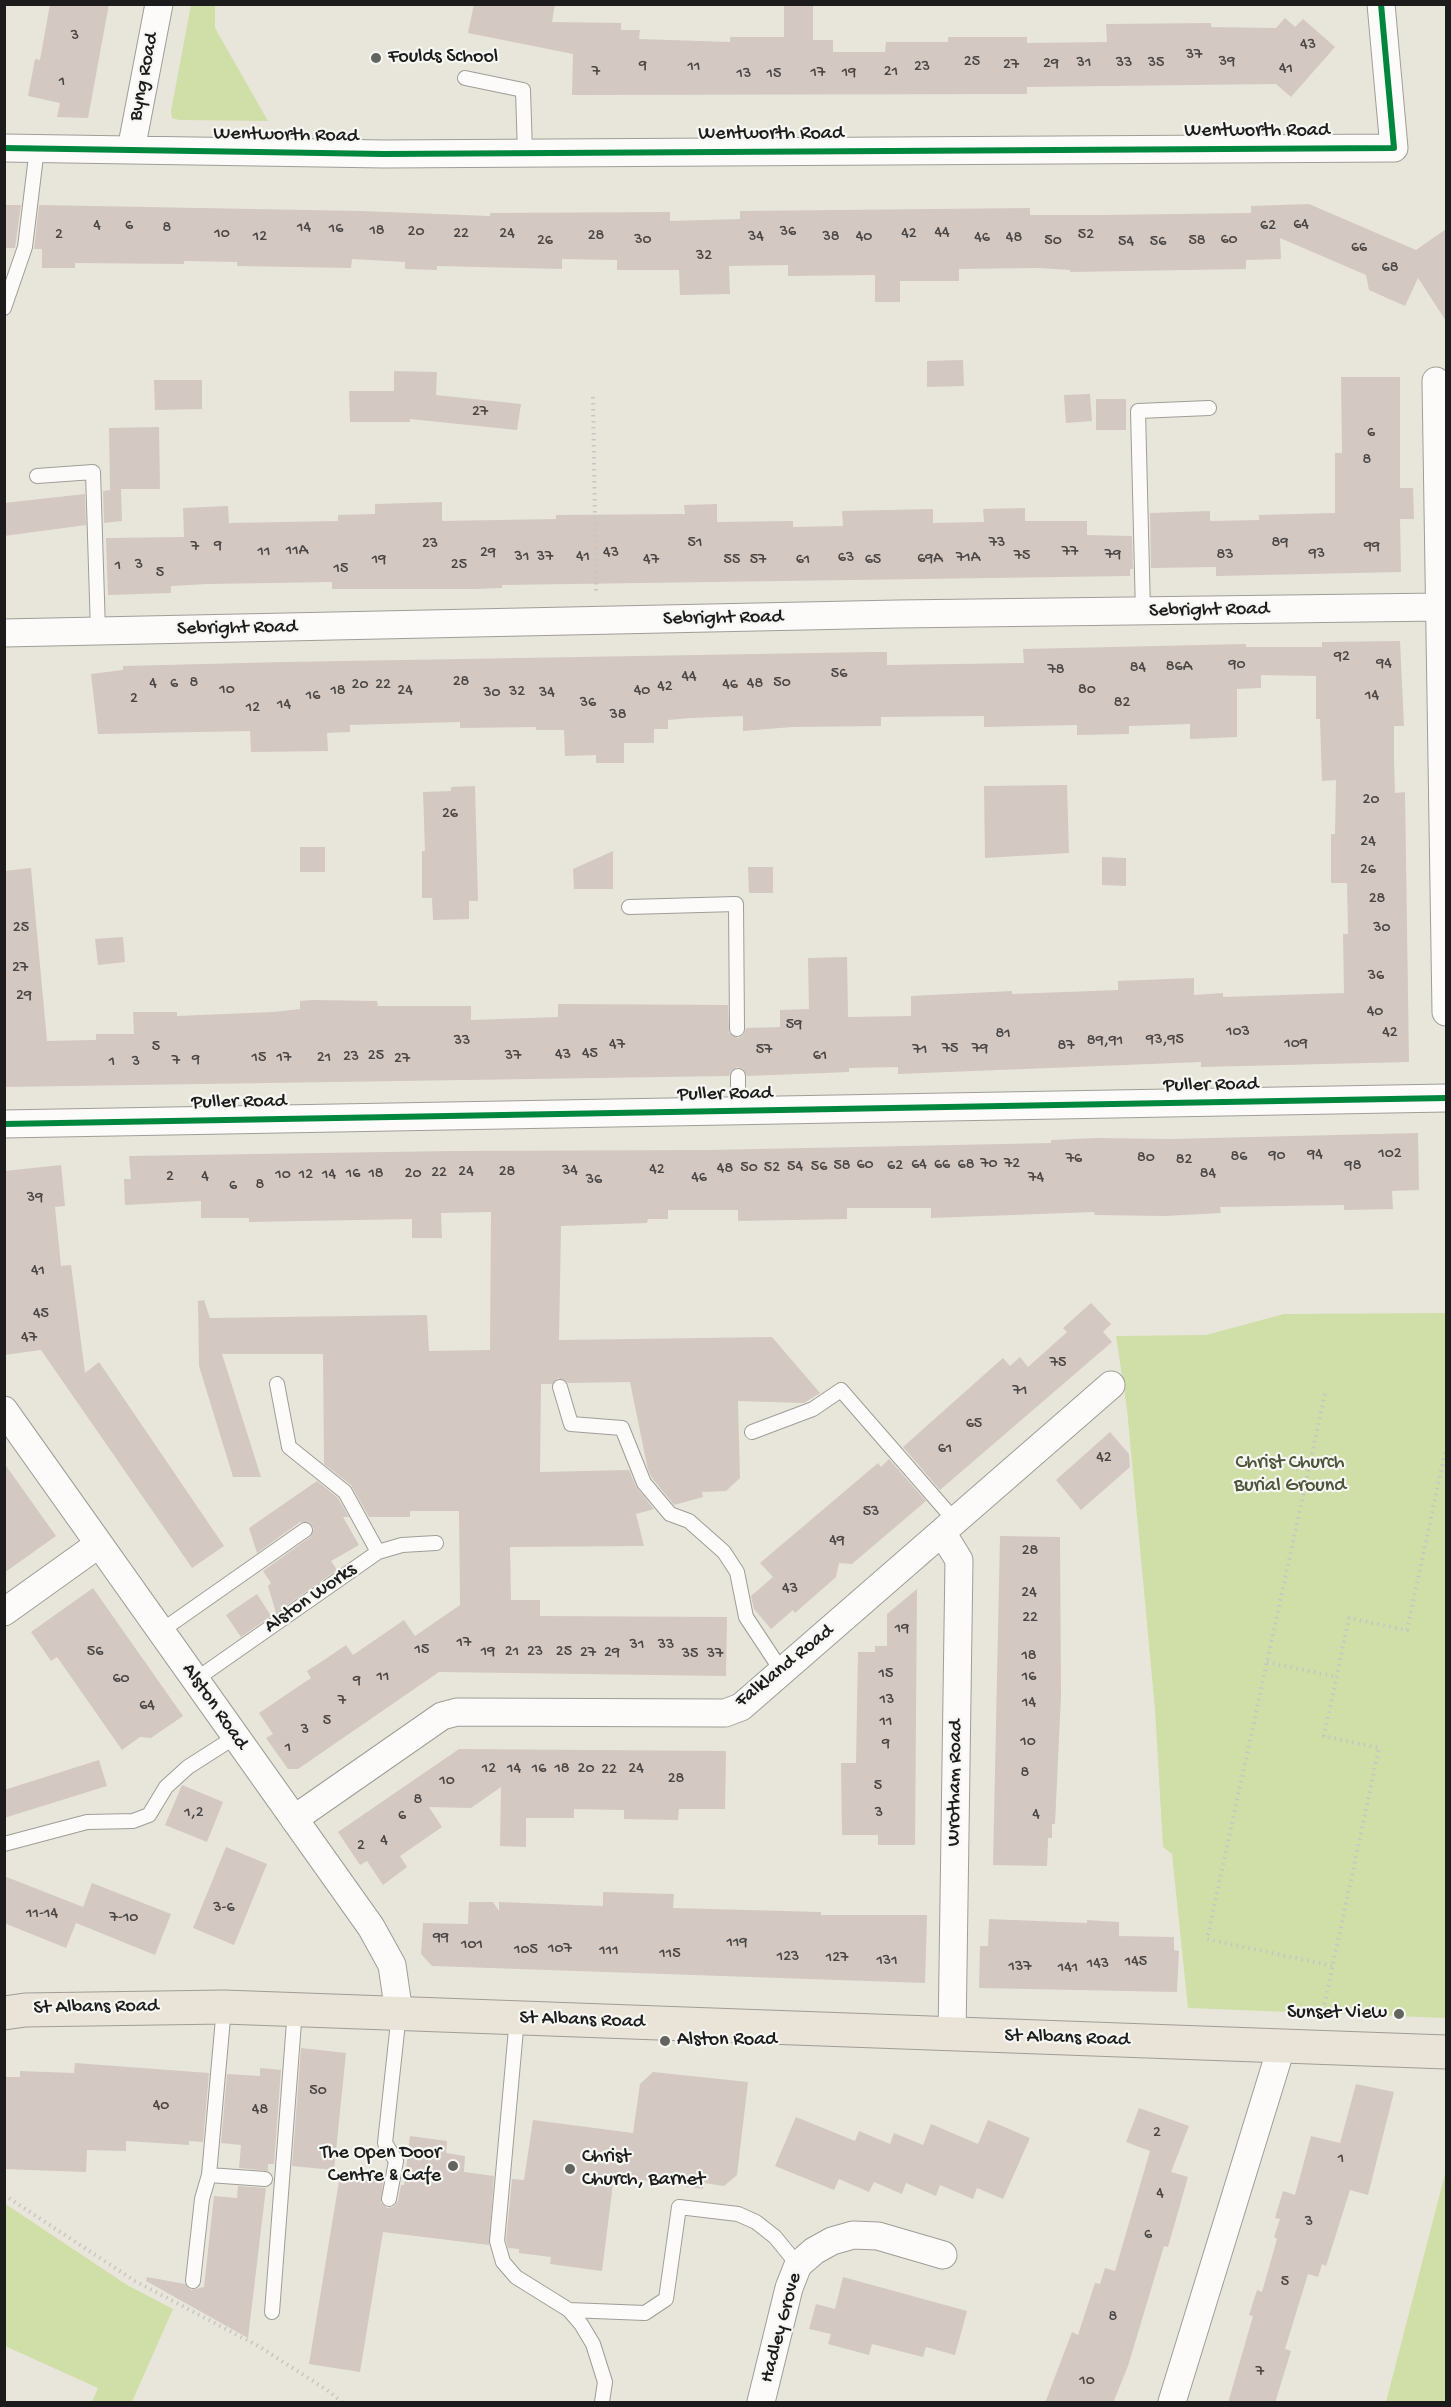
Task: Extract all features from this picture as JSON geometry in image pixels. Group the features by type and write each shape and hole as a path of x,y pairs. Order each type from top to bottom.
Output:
{"main road":[{"name":"St Albans Road","path":"4,2013 48,2009 224,2007 952,2036 1446,2052"}],"street":[{"name":"Byng Road","path":"131,150 159,4"},
{"name":"Wentworth Road","path":"4,148 525,153 1394,148 1381,4"},
{"path":"1436,381 1446,1012"},
{"name":"Sebright Road","path":"4,633 1441,607"},
{"name":"Puller Road","path":"4,1124 1446,1098"},
{"name":"Falkland Road","path":"294,1819 442,1716 457,1712 725,1713 741,1707 783,1673 1111,1385"},
{"name":"Alston Road","path":"4,1410 371,1927 392,1965 399,2013"},
{"name":"Wrotham Road","path":"949,1528 959,1560 952,2036"},
{"path":"4,1612 99,1544"},
{"path":"1172,2403 1282,2045"},
{"name":"Hadley Grove","path":"761,2403 789,2288 798,2265 814,2251 832,2241 853,2235 878,2236 943,2255"}],"lane":[{"path":"465,78 523,90 525,153"},
{"path":"4,308 25,247 37,148"},
{"path":"1143,612 1138,411 1209,408"},
{"path":"37,476 93,472 98,631"},
{"path":"629,907 736,904 737,1029"},
{"path":"738,1076 738,1112"},
{"path":"277,1384 289,1448 345,1492 378,1552"},
{"path":"560,1387 571,1424 622,1428 644,1483 670,1514 689,1521 724,1552 738,1572 746,1617 783,1673"},
{"path":"753,1432 813,1409 841,1390 949,1528"},
{"path":"161,1631 305,1530"},
{"name":"Alston Works","path":"195,1680 378,1552 402,1545 436,1543"},
{"path":"4,1844 87,1822 134,1821 149,1815 173,1780 188,1767 235,1737"},
{"path":"193,2281 202,2199 209,2175 224,2007"},
{"path":"272,2312 295,2009"},
{"path":"389,2199 396,2161 385,2143 399,2013"},
{"path":"517,2018 497,2241 503,2262 516,2277 569,2310 581,2324 593,2344 604,2382 602,2403"},
{"path":"209,2175 265,2179"},
{"path":"569,2310 645,2313 666,2299 679,2207 738,2214 756,2222 775,2237 798,2265"}],"path":[{"path":"593,397 597,622"},
{"path":"1325,1394 1207,1939 1333,1966"},
{"path":"1315,2047 1379,1748 1324,1736 1349,1618 1407,1630 1446,1448"},
{"path":"1267,1662 1337,1677"},
{"path":"4,2195 135,2281 260,2347 327,2390 342,2403"}],"green space":[{"path":"191,5 215,5 215,28 268,121 172,118 171,111"},
{"name":"Christ Church Burial Ground","path":"1446,1313 1446,2018 1188,2008 1172,1854 1163,1847 1155,1709 1127,1409 1116,1336 1206,1335 1284,1314"},
{"path":"1446,2170 1446,2402 1386,2402"},
{"path":"4,2203 127,2285 173,2309 132,2402 92,2402 98,2388 5,2346"}],"building":[{"path":"50,4 109,4 88,118 57,117 60,103 28,96 35,59 40,60"},
{"path":"474,4 555,4 552,22 621,23 621,30 640,30 639,39 730,42 730,37 784,37 784,4 813,4 813,40 833,40 833,52 885,52 886,42 948,42 948,37 1027,37 1027,43 1107,42 1106,24 1211,23 1211,27 1276,28 1285,18 1295,27 1303,19 1335,47 1291,97 1276,84 1027,87 1027,94 572,95 573,54 468,33"},
{"path":"1309,204 1416,250 1446,229 1446,321 1418,278 1405,306 1369,290 1366,275 1280,238 1281,259 1246,260 1246,269 1070,272 1070,270 1037,268 959,269 959,281 900,281 900,302 875,302 875,275 788,276 788,265 729,266 730,294 680,295 679,270 617,270 617,260 562,259 562,269 437,266 437,270 405,269 405,262 352,259 351,268 237,266 237,262 184,261 184,264 75,263 75,268 42,268 42,249 34,249 39,205 361,211 490,216 490,213 670,212 670,221 740,219 740,211 1030,208 1030,215 1102,215 1251,213 1251,206"},
{"path":"4,205 21,205 15,248 4,248"},
{"path":"963,360 964,386 927,387 927,361"},
{"path":"394,371 437,372 436,395 521,404 517,430 410,419 410,422 350,422 349,391 394,391"},
{"path":"1341,377 1400,377 1400,488 1413,488 1414,519 1400,519 1401,572 1216,576 1216,567 1151,568 1150,513 1210,511 1210,521 1259,520 1259,515 1335,513 1335,453 1342,453"},
{"path":"154,380 202,380 202,409 155,410"},
{"path":"1090,394 1092,421 1066,423 1064,395"},
{"path":"1096,399 1126,399 1126,430 1096,430"},
{"path":"159,427 160,489 121,489 122,521 104,523 103,491 118,489 110,490 109,428"},
{"path":"85,494 86,525 4,536 4,503"},
{"path":"442,502 442,521 556,519 556,515 685,514 684,505 717,504 717,522 793,521 793,527 843,526 842,511 933,509 933,523 984,522 983,509 1025,508 1025,521 1087,521 1087,535 1132,536 1133,569 1130,569 1130,576 502,585 502,588 476,589 332,589 332,582 208,584 171,586 171,593 108,595 106,538 184,537 183,508 228,506 229,523 338,521 338,515 375,514 375,504"},
{"path":"1400,641 1404,726 1394,726 1394,759 1395,793 1405,792 1409,1062 1201,1067 1201,1062 898,1074 898,1067 849,1068 849,1072 747,1076 743,1069 737,1067 731,1071 729,1076 4,1087 4,871 31,868 47,1041 96,1040 96,1034 134,1034 133,1012 177,1012 177,1016 273,1012 300,1009 300,1001 313,1000 377,1001 378,1006 471,1006 471,1020 558,1017 558,1004 728,1005 729,1033 738,1038 744,1034 746,1028 780,1027 780,1010 809,1009 808,958 847,957 848,1017 911,1016 911,996 1012,991 1012,994 1118,990 1118,981 1194,978 1194,995 1223,993 1223,997 1344,993 1343,934 1348,934 1347,883 1331,883 1331,834 1335,834 1336,780 1322,781 1320,719 1316,719 1316,676 1261,675 1261,688 1237,689 1237,737 1190,739 1190,724 1129,726 1129,734 1077,735 1077,725 984,727 984,716 881,717 881,726 792,727 743,731 743,716 690,718 668,720 668,729 654,729 654,743 624,743 624,763 596,763 596,755 565,756 564,730 536,730 536,727 460,728 460,722 350,725 350,732 327,733 328,751 251,752 250,731 98,734 91,674 123,670 123,666 873,652 887,652 887,665 1024,663 1023,649 1246,644 1246,647 1322,647 1322,642"},
{"path":"1067,785 1069,853 985,858 984,786"},
{"path":"475,786 478,901 469,901 469,919 433,920 432,898 422,898 422,851 425,851 423,792 451,791 451,787"},
{"path":"300,847 325,847 325,872 300,872"},
{"path":"613,851 613,889 574,889 573,869"},
{"path":"1102,857 1126,858 1126,886 1102,885"},
{"path":"748,867 773,867 773,893 749,893"},
{"path":"123,937 125,962 98,965 95,939"},
{"path":"1418,1133 1419,1190 1392,1191 1393,1209 1344,1210 1344,1205 1220,1207 1221,1213 1164,1216 1095,1215 1094,1212 931,1218 931,1208 847,1208 847,1219 738,1221 738,1210 668,1210 668,1219 648,1219 647,1223 561,1226 559,1340 772,1337 820,1393 804,1403 738,1401 740,1478 726,1491 702,1492 703,1497 674,1505 648,1470 630,1382 568,1383 558,1378 552,1384 541,1384 540,1472 629,1470 637,1488 654,1509 636,1514 644,1546 510,1547 511,1600 540,1600 540,1616 727,1617 726,1676 439,1672 298,1769 288,1769 266,1738 273,1734 259,1713 311,1678 307,1671 346,1645 353,1655 404,1620 415,1636 460,1605 459,1511 410,1511 410,1517 369,1517 351,1485 324,1464 323,1354 222,1354 261,1477 233,1477 199,1366 198,1301 204,1300 210,1318 427,1315 429,1351 490,1350 491,1212 441,1213 442,1238 412,1238 412,1219 249,1222 249,1218 201,1218 201,1201 125,1205 124,1179 131,1179 129,1156 709,1150 1051,1143 1051,1140 1096,1138 1171,1139"},
{"path":"61,1165 65,1206 55,1207 61,1266 71,1265 85,1373 99,1362 224,1546 192,1568 41,1350 4,1355 4,1171"},
{"path":"1091,1303 1111,1324 1103,1332 1112,1342 940,1490 903,1447 1003,1358 1010,1366 1020,1357 1028,1367 1067,1332 1063,1328"},
{"path":"1110,1432 1129,1454 1130,1467 1081,1510 1056,1480"},
{"path":"889,1459 926,1501 852,1564 839,1563 836,1577 795,1613 793,1610 771,1629 754,1609 751,1596 773,1577 760,1563 878,1463 881,1467"},
{"path":"4,1463 56,1536 4,1573"},
{"path":"317,1481 338,1498 349,1517 343,1517 359,1545 331,1561 337,1570 276,1613 268,1586 271,1583 263,1571 310,1537 314,1529 309,1522 300,1522 257,1553 249,1528"},
{"path":"1000,1536 1060,1537 1061,1696 1055,1824 1052,1824 1052,1838 1048,1838 1047,1866 993,1865"},
{"path":"93,1588 183,1716 151,1738 140,1737 122,1750 57,1657 51,1661 31,1632"},
{"path":"917,1589 915,1845 878,1845 878,1835 842,1835 841,1763 856,1763 858,1652 875,1652 875,1646 887,1646 887,1614"},
{"path":"257,1594 271,1616 241,1637 226,1615"},
{"path":"459,1749 726,1751 725,1809 679,1809 678,1820 624,1819 624,1810 574,1809 574,1818 526,1818 526,1847 500,1846 501,1787 471,1808 429,1807 442,1827 400,1856 407,1867 383,1885 367,1861 360,1865 338,1832"},
{"path":"99,1760 107,1786 4,1818 4,1790"},
{"path":"182,1785 223,1802 207,1842 165,1825"},
{"path":"226,1847 267,1864 234,1945 193,1928"},
{"path":"4,1876 83,1907 92,1883 171,1914 155,1955 76,1923 66,1948 4,1923"},
{"path":"603,1892 674,1894 673,1908 821,1912 821,1915 927,1915 925,1983 432,1966 421,1954 423,1923 468,1924 469,1902 493,1902 499,1911 499,1902 603,1906"},
{"path":"989,1919 1119,1922 1119,1936 1174,1937 1174,1950 1179,1951 1177,1992 979,1988 980,1946 988,1946"},
{"path":"301,2048 346,2053 334,2170 292,2166"},
{"path":"75,2063 209,2073 203,2142 189,2141 189,2145 126,2141 126,2151 87,2150 86,2172 4,2169 4,2077 20,2077 20,2071 74,2073"},
{"path":"260,2068 281,2070 274,2164 268,2164 268,2171 239,2168 241,2145 221,2143 227,2074 260,2076"},
{"path":"653,2072 748,2082 737,2175 724,2186 704,2183 703,2189 614,2176 602,2271 550,2264 551,2257 519,2253 519,2249 508,2248 506,2240 512,2179 524,2180 533,2120 633,2133 640,2084"},
{"path":"1356,2084 1394,2092 1368,2195 1350,2190 1326,2266 1322,2264 1318,2277 1308,2274 1285,2349 1291,2351 1275,2403 1228,2403 1253,2316 1249,2315 1257,2290 1262,2292 1277,2239 1274,2237 1280,2219 1275,2218 1283,2191 1295,2195 1311,2136 1340,2143"},
{"path":"1139,2108 1189,2126 1171,2172 1188,2177 1168,2247 1164,2246 1128,2366 1113,2403 1045,2403 1072,2332 1078,2335 1095,2283 1100,2284 1105,2268 1115,2271 1150,2151 1126,2142"},
{"path":"796,2117 855,2141 859,2131 890,2144 894,2133 923,2145 931,2124 978,2144 988,2120 1030,2138 1003,2199 977,2188 973,2199 940,2185 936,2196 906,2183 902,2194 874,2182 869,2192 839,2179 834,2190 775,2166"},
{"path":"410,2136 447,2141 446,2153 465,2156 464,2172 494,2176 489,2245 383,2232 360,2372 309,2364 340,2175 383,2182 381,2203 387,2208 393,2207 398,2201 401,2185 404,2185"},
{"path":"238,2186 266,2188 248,2338 146,2281 147,2277 185,2284 191,2290 204,2287 214,2196 237,2198"},
{"path":"843,2277 967,2311 955,2355 926,2347 923,2357 872,2344 869,2355 828,2344 831,2334 809,2329 816,2304 835,2309"}],"cycle path":[{"path":"4,148 384,154 1394,148 1381,4"},
{"path":"4,1124 1446,1098"}],"place":[{"name":"Foulds School","path":"376,58"},
{"name":"Sunset View","path":"1399,2014"},
{"name":"Alston Road","path":"665,2041"},
{"name":"The Open Door Centre & Cafe","path":"453,2166"},
{"name":"Christ Church, Barnet","path":"570,2169"}]}
